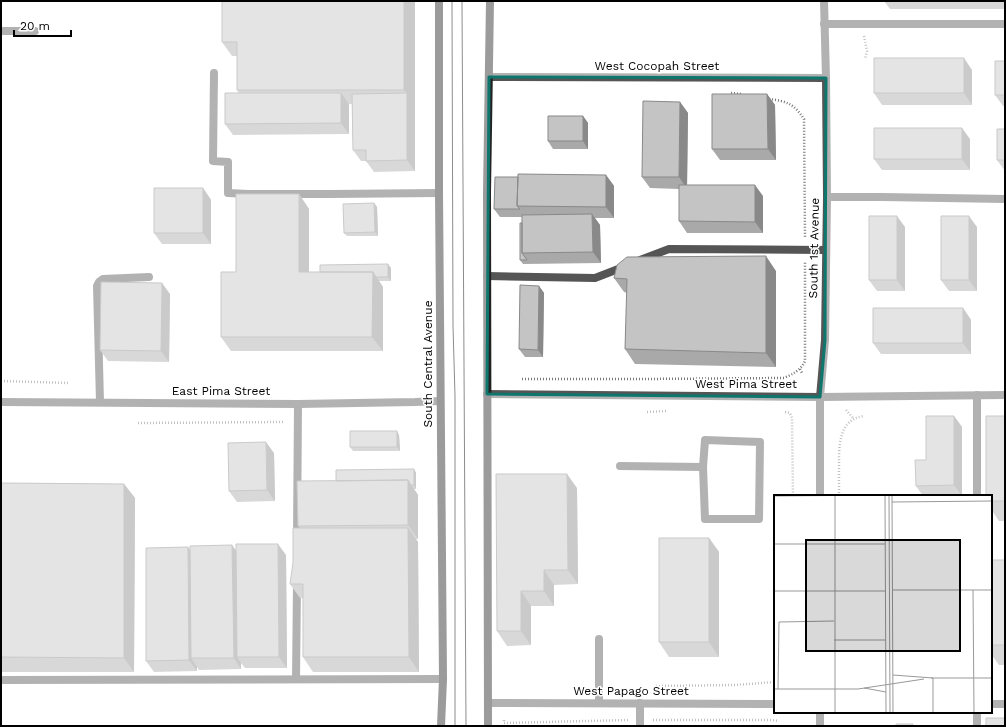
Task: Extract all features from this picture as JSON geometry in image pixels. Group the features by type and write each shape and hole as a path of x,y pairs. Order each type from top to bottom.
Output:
{"main road":[{"name":"South Central Avenue","path":"439,1 440,401 443,679 441,726"},
{"path":"488,726 487,192 490,1"}],"street":[{"name":"South 1st Avenue","path":"820,495 820,397 825,340 827,197 824,1"},
{"path":"824,24 1005,24"},
{"path":"1,32 35,31"},
{"path":"214,73 213,161 228,162 228,193 439,193"},
{"name":"West Cocopah Street","path":"489,77 826,78"},
{"path":"827,197 1005,199"},
{"path":"487,276 595,278 669,249 826,250"},
{"path":"100,402 97,286 103,279 149,277"},
{"name":"West Pima Street","path":"487,394 820,397 1005,395"},
{"path":"976,395 976,495"},
{"name":"East Pima Street","path":"1,402 298,404 440,401"},
{"path":"297,547 298,404"},
{"path":"704,440 760,442 758,519 704,519 704,467 704,440"},
{"path":"620,466 704,467"},
{"path":"296,680 297,578"},
{"path":"599,639 599,703"},
{"path":"1,680 443,679"},
{"name":"West Papago Street","path":"488,703 774,704"},
{"path":"640,703 640,726"},
{"path":"992,704 1005,704"},
{"path":"820,713 820,726"},
{"path":"976,713 976,726"}],"path":[{"path":"800,369 802,373"},
{"path":"1,381 69,383"},
{"path":"846,410 854,419"},
{"path":"839,495 839,446 843,432 846,426 854,419 864,416"},
{"path":"138,423 285,422"},
{"path":"656,686 735,685 774,682"}],"highlighted area":[{"path":"489,77 826,78 825,340 820,397 487,394"}],"building":[{"path":"222,1 404,1 404,90 237,90 237,42 222,42"},
{"path":"874,58 964,58 964,93 874,93"},
{"path":"995,61 1005,61 1005,95 995,95"},
{"path":"225,93 341,93 341,123 225,124"},
{"path":"407,93 407,160 366,161 366,150 353,150 352,94"},
{"path":"712,94 767,94 768,149 712,149"},
{"path":"643,101 680,102 679,177 642,177"},
{"path":"548,116 583,116 583,141 548,141"},
{"path":"874,128 962,128 962,159 874,159"},
{"path":"997,129 1005,129 1005,160 997,160"},
{"path":"518,174 606,175 606,207 517,206"},
{"path":"495,177 518,177 517,206 520,209 494,209"},
{"path":"679,185 755,185 755,222 679,221"},
{"path":"154,188 203,188 203,233 154,233"},
{"path":"236,194 299,194 299,272 373,272 372,337 221,337 221,272 236,272"},
{"path":"374,203 375,232 344,233 343,204"},
{"path":"592,214 593,252 522,253 522,215"},
{"path":"869,216 897,216 897,280 869,280"},
{"path":"941,216 969,216 969,280 941,280"},
{"path":"520,223 522,223 522,253 527,260 520,260"},
{"path":"766,256 766,353 625,349 627,279 614,278 617,265 627,257"},
{"path":"388,264 388,277 376,277 373,272 320,272 320,265"},
{"path":"101,282 162,283 161,351 100,350"},
{"path":"520,285 539,286 538,350 519,349"},
{"path":"873,308 963,308 963,343 873,343"},
{"path":"926,416 954,416 954,485 916,486 915,460 926,460"},
{"path":"986,416 1005,416 1005,501 992,501 992,495 986,495"},
{"path":"350,431 397,431 397,447 350,447"},
{"path":"266,442 267,490 229,491 228,443"},
{"path":"414,469 414,485 411,485 408,480 336,481 336,470"},
{"path":"496,474 567,474 568,570 544,570 544,591 521,591 521,631 497,631"},
{"path":"408,480 408,525 298,526 297,481"},
{"path":"1,483 124,484 124,658 1,657"},
{"path":"293,528 408,528 409,657 303,657 303,584 290,584 293,563"},
{"path":"659,538 709,538 709,642 659,642"},
{"path":"236,544 278,544 279,657 237,657"},
{"path":"232,545 234,658 191,658 190,546"},
{"path":"188,547 189,660 146,661 146,548"},
{"path":"992,560 1005,560 1005,645 992,645"},
{"path":"986,718 1005,718 1005,726 986,726"},
{"path":"896,724 913,724 913,726 896,726"}],"tram line":[{"path":"452,1 453,326 455,396 455,726"},
{"path":"462,1 466,726"}]}
